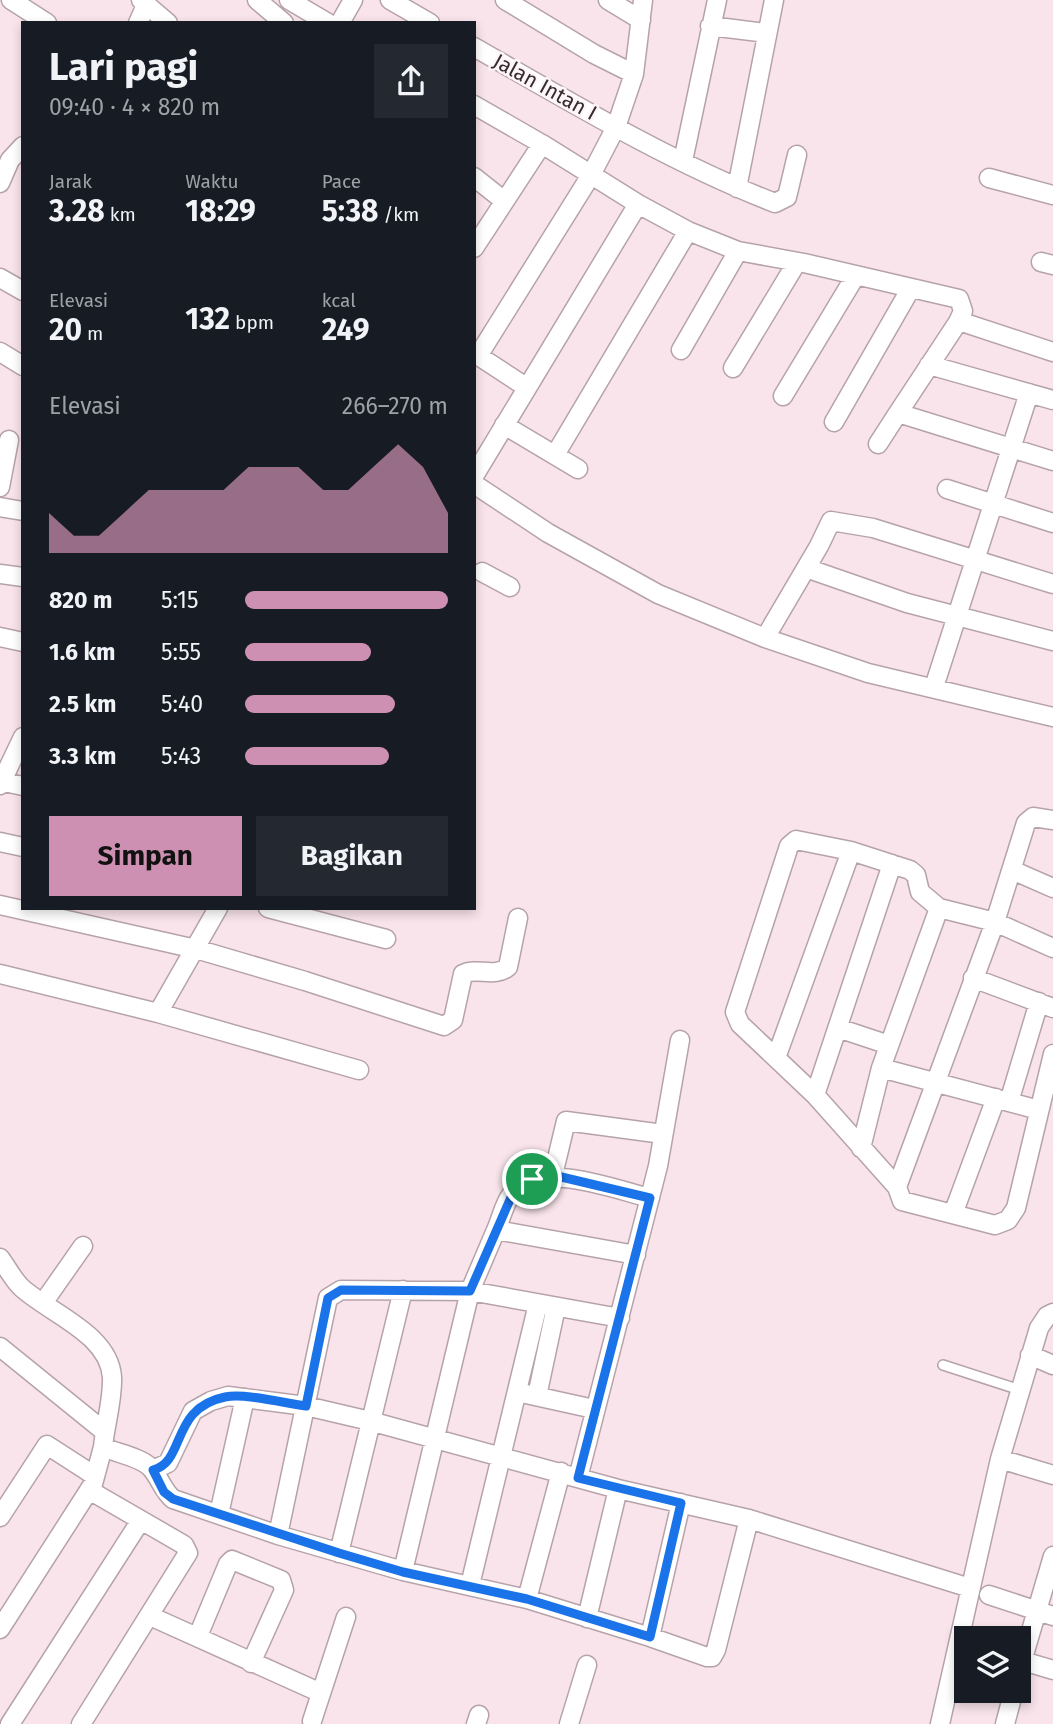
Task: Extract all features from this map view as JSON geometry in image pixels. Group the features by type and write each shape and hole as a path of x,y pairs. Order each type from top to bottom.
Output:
{"street":[{"path":"11,0 39,12"},
{"path":"257,0 282,21"},
{"path":"289,0 325,21"},
{"path":"341,21 353,0"},
{"path":"390,0 427,21"},
{"path":"505,0 594,54 634,74"},
{"path":"608,0 641,20"},
{"path":"526,387 476,355 591,175 616,127 634,74 643,0"},
{"path":"683,161 717,0"},
{"path":"737,188 774,0"},
{"path":"139,21 144,2 167,21"},
{"path":"710,26 766,33"},
{"name":"Jalan Intan I","path":"476,48 616,127 737,188 775,203 787,197 797,155"},
{"path":"476,106 638,204 688,231 738,251 959,299 962,304 958,322 878,444"},
{"path":"476,245 542,144"},
{"path":"0,183 10,160 21,148"},
{"path":"989,178 1053,195"},
{"path":"476,179 503,200"},
{"path":"476,473 638,204"},
{"path":"555,455 688,231"},
{"path":"681,350 738,251"},
{"path":"733,368 797,262"},
{"path":"783,397 856,275"},
{"path":"0,278 21,289"},
{"path":"834,422 911,288"},
{"path":"968,324 1053,352"},
{"path":"0,352 21,365"},
{"path":"929,365 1053,400"},
{"path":"934,687 1029,393"},
{"path":"898,413 1053,461"},
{"path":"504,425 578,469"},
{"path":"0,487 11,440"},
{"path":"476,485 548,533 657,594 765,638 868,673 1053,717"},
{"path":"947,489 1053,523"},
{"path":"0,507 21,511"},
{"path":"765,638 831,521 873,528 1053,584"},
{"path":"806,568 907,603 1053,641"},
{"path":"0,574 21,577"},
{"path":"477,575 510,587"},
{"path":"0,638 21,642"},
{"path":"21,741 1,783 21,786"},
{"path":"897,1187 995,922 1026,823 1033,817 1053,820"},
{"path":"1052,1063 1016,1208 1008,1220 995,1225 902,1201 897,1187 815,1095 740,1024 735,1012 789,846 796,840 851,851 892,864 916,875 920,892 939,908 995,922 1053,948"},
{"path":"0,842 21,847"},
{"path":"776,1058 851,851"},
{"path":"815,1095 892,864"},
{"path":"1012,870 1053,888"},
{"path":"0,905 21,910"},
{"path":"861,1148 881,1068 939,908"},
{"path":"22,910 196,949 444,1026 453,1020 463,974 469,971 497,972 508,967 518,918"},
{"path":"158,1013 217,910"},
{"path":"276,910 386,939"},
{"path":"0,974 158,1013 359,1070"},
{"path":"953,1214 1046,1005 973,978"},
{"path":"838,1028 889,1045"},
{"path":"527,1599 594,1409 620,1318 650,1198 680,1040"},
{"path":"881,1068 1039,1110"},
{"path":"553,1175 566,1121 663,1134"},
{"path":"403,1572 470,1291 512,1195 532,1179 553,1175 650,1198"},
{"path":"496,1230 636,1255"},
{"path":"43,1303 83,1246"},
{"path":"0,1258 21,1287 89,1337 104,1352 110,1363 112,1379 110,1446 92,1483 1,1624"},
{"path":"278,1535 328,1298 341,1290 470,1291 620,1318"},
{"path":"339,1553 403,1290"},
{"path":"470,1585 499,1456 517,1392 547,1306"},
{"path":"537,1396 547,1306"},
{"path":"940,1724 1000,1459 1030,1355 1040,1328 1047,1316 1053,1313"},
{"path":"0,1347 110,1446 146,1463 153,1470 164,1492 173,1499 278,1535 403,1572 527,1599 707,1657 714,1654 749,1519"},
{"path":"1030,1355 1053,1365"},
{"path":"517,1392 594,1409"},
{"path":"153,1470 168,1463 193,1411 211,1401 228,1396 306,1406 618,1489 749,1519 970,1588"},
{"path":"219,1514 245,1398"},
{"path":"0,1517 47,1445 141,1520 184,1545 188,1553 81,1724"},
{"path":"1000,1459 1053,1475"},
{"path":"587,1618 618,1489"},
{"path":"650,1637 681,1503"},
{"path":"10,1724 141,1520"},
{"path":"1031,1645 1045,1613 1053,1556"},
{"path":"198,1636 228,1564 238,1561 281,1580 284,1590 251,1662"},
{"path":"989,1595 1045,1613"},
{"path":"150,1616 321,1693"},
{"path":"312,1721 346,1617"},
{"path":"569,1724 587,1664"},
{"path":"1031,1669 1053,1670"},
{"path":"1005,1724 1011,1703"}],"lane":[{"path":"943,1365 1020,1390"}],"route":[{"path":"553,1175 650,1198 578,1478 681,1503 650,1637 527,1599 403,1572 278,1535 173,1499 164,1492 153,1470 168,1463 193,1411 211,1401 228,1396 306,1406 328,1298 334,1293 341,1290 470,1291 512,1195 532,1179 553,1175"}]}
